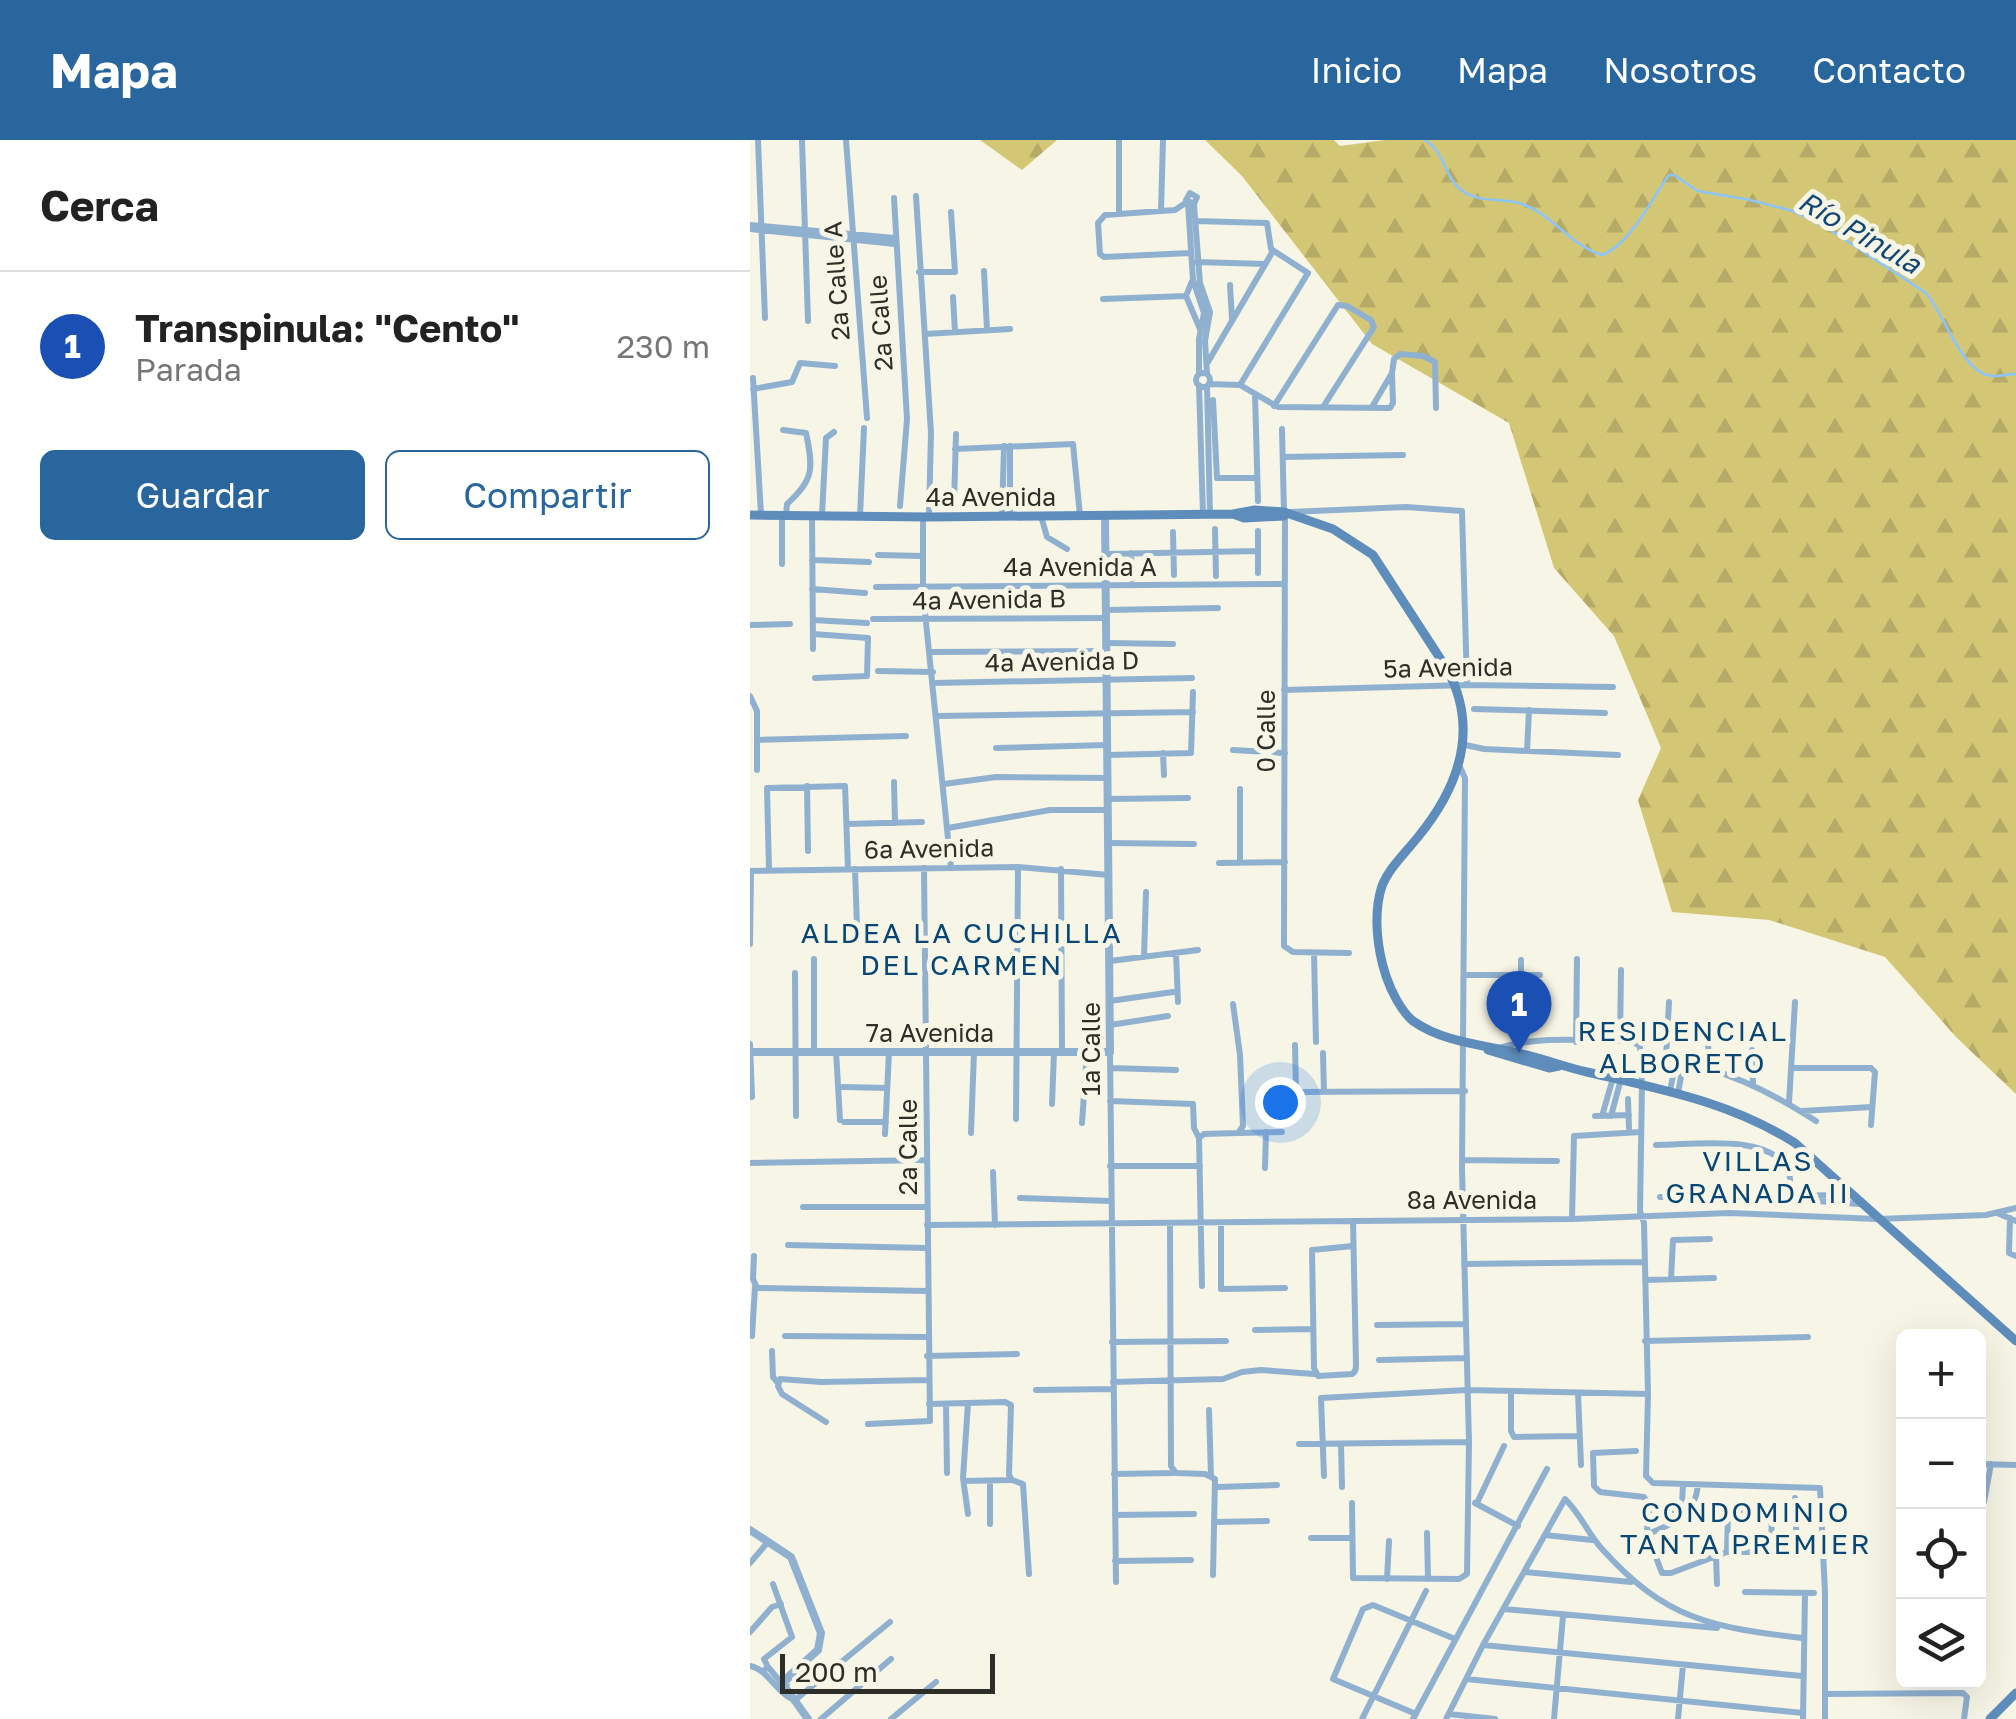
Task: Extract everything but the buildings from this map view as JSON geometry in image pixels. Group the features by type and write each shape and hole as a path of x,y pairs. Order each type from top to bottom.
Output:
{"main road":[{"name":"4a Avenida","path":"755,514 1105,516 1233,514 1256,510 1287,514 1333,529 1373,555 1462,686"},
{"path":"1462,686 1460,767 1438,812 1382,885 1377,932 1388,981 1406,1014 1425,1028 1464,1042 1674,1092 1727,1107 1768,1126 1794,1142 2016,1341"},
{"path":"1482,1047 1497,1055 1549,1068 1562,1066"},
{"path":"1996,1717 2016,1693"}],"street":[{"path":"758,140 765,318"},
{"path":"802,140 808,320"},
{"name":"2a Calle A","path":"846,140 867,418"},
{"path":"1119,140 1119,214"},
{"path":"1161,211 1162,140"},
{"path":"916,196 931,433 922,586 951,868"},
{"name":"2a Calle","path":"894,198 906,419 900,506"},
{"path":"1189,203 1180,208 1102,216 1098,220 1100,254 1104,257 1190,253"},
{"path":"1189,203 1195,221 1200,283 1210,312 1205,378 1207,514"},
{"path":"1189,203 1193,280 1203,307 1200,331 1205,378"},
{"path":"919,272 954,273 951,212"},
{"path":"1195,221 1266,223 1273,251 1308,275 1240,385"},
{"path":"750,227 895,241"},
{"path":"1205,378 1232,319 1273,251"},
{"path":"1197,262 1266,264"},
{"path":"984,271 987,330"},
{"path":"1193,280 1186,296 1200,331"},
{"path":"1230,286 1232,319"},
{"path":"1102,299 1186,296"},
{"path":"953,298 955,332"},
{"path":"1274,406 1341,304 1372,320 1374,327 1323,407"},
{"path":"925,334 1010,328"},
{"path":"1205,378 1240,385 1274,406 1393,406 1394,358 1400,354 1424,356 1435,362 1436,408"},
{"path":"753,389 792,382 800,363 835,366"},
{"path":"1372,408 1392,372"},
{"path":"752,378 755,514"},
{"path":"1255,393 1258,502"},
{"path":"1213,400 1218,478 1257,478"},
{"path":"860,516 864,428"},
{"path":"782,564 787,504 805,488 810,474 806,433 783,430"},
{"name":"0 Calle","path":"1282,430 1287,514 1284,946 1288,952 1314,952"},
{"path":"813,649 812,560 826,468 824,443 834,432"},
{"path":"954,505 956,434"},
{"path":"955,449 1073,444 1080,516"},
{"path":"1006,516 1007,446"},
{"path":"1283,456 1403,456"},
{"name":"4a Avenida","path":"1287,514 1298,509 1406,507 1456,508 1464,514 1462,686"},
{"path":"1040,516 1047,537 1068,549"},
{"name":"1a Calle","path":"1105,516 1116,1582"},
{"path":"1216,529 1216,576"},
{"path":"1258,531 1258,573"},
{"path":"1174,532 1174,576"},
{"path":"1106,554 1258,551"},
{"path":"1132,554 1132,580"},
{"path":"878,555 923,556"},
{"path":"812,560 869,562"},
{"name":"4a Avenida A","path":"876,587 1284,584"},
{"path":"812,590 865,593"},
{"name":"4a Avenida B","path":"813,620 928,620 1218,608"},
{"path":"750,626 790,624"},
{"path":"813,634 868,638 867,676 815,678"},
{"path":"931,652 1172,644"},
{"path":"878,671 933,672"},
{"name":"4a Avenida D","path":"934,684 1192,678"},
{"name":"5a Avenida","path":"1284,690 1613,687"},
{"path":"996,748 1193,751 1193,692"},
{"path":"750,696 758,711 757,770"},
{"path":"1474,708 1606,713"},
{"path":"1527,751 1529,710"},
{"path":"938,716 1193,712"},
{"path":"758,740 906,736"},
{"path":"1461,749 1618,755"},
{"path":"1233,750 1285,753"},
{"path":"1164,753 1164,775"},
{"path":"1352,1503 1353,1578 1459,1579 1467,1574 1473,1502 1462,1218 1464,778 1460,767"},
{"path":"944,784 996,777 1108,778"},
{"path":"894,782 894,822"},
{"path":"807,786 808,851"},
{"path":"768,870 767,788 846,786 857,927"},
{"path":"1240,789 1240,862"},
{"path":"1108,799 1188,798"},
{"path":"948,828 1050,810 1108,810"},
{"path":"847,824 922,822"},
{"path":"1108,843 1194,844"},
{"path":"1219,863 1285,862"},
{"path":"1016,1119 1018,867"},
{"name":"6a Avenida","path":"750,870 1018,867 1109,876"},
{"name":"2a Calle","path":"868,1424 930,1422 924,868"},
{"path":"1052,1104 1058,1052 1061,869"},
{"path":"750,870 750,944"},
{"path":"1144,957 1146,892"},
{"path":"1110,961 1198,950"},
{"path":"1316,1042 1314,952 1350,953"},
{"path":"1176,953 1178,1002"},
{"path":"814,959 814,1051"},
{"path":"1576,1042 1577,959"},
{"path":"1521,960 1521,975"},
{"path":"1620,1042 1622,970"},
{"path":"795,973 796,1116"},
{"path":"1464,975 1540,975"},
{"path":"1110,1000 1172,992"},
{"path":"1669,1002 1666,1058 1709,1067 1752,1084 1816,1122"},
{"path":"1790,1104 1795,1002"},
{"path":"1233,1004 1243,1126 1238,1133"},
{"path":"1110,1024 1168,1016"},
{"path":"1708,1040 1709,1067"},
{"path":"1499,1048 1516,1042 1636,1042 1640,1046 1648,1394 1646,1476 1652,1482 1820,1488 1825,1719"},
{"path":"750,1044 752,1097"},
{"path":"1295,1045 1294,1088 1298,1092 1464,1091"},
{"path":"1752,1050 1752,1084"},
{"path":"836,1051 842,1121 886,1122"},
{"name":"7a Avenida","path":"750,1052 1110,1052"},
{"path":"885,1134 889,1052"},
{"path":"971,1133 974,1052"},
{"path":"1082,1123 1087,1052"},
{"path":"1323,1053 1324,1092"},
{"path":"1674,1092 1680,1061"},
{"path":"1110,1068 1176,1070"},
{"path":"1791,1068 1871,1068 1875,1072 1871,1124"},
{"path":"1617,1079 1603,1116 1629,1116"},
{"path":"843,1087 887,1088"},
{"path":"1628,1099 1629,1128"},
{"path":"1110,1101 1193,1104 1195,1132 1200,1138 1202,1286"},
{"path":"1800,1112 1872,1106"},
{"path":"1265,1168 1266,1132"},
{"path":"1200,1138 1204,1134 1282,1132"},
{"path":"1572,1219 1574,1136 1641,1132"},
{"path":"1656,1145 1746,1144 1765,1149 1788,1168 1792,1192 1798,1197 1810,1202 1861,1204"},
{"path":"751,1163 927,1160"},
{"path":"1462,1160 1557,1162"},
{"path":"1110,1166 1200,1166"},
{"path":"993,1172 995,1225"},
{"path":"1660,1197 1852,1195"},
{"path":"1020,1198 1110,1201"},
{"path":"804,1208 927,1207"},
{"name":"8a Avenida","path":"927,1226 1572,1219 1730,1212 1877,1219 2016,1208"},
{"path":"1996,1212 2013,1219 2010,1253 2016,1256"},
{"path":"1036,1390 1223,1379 1261,1370 1352,1374 1353,1221"},
{"path":"1221,1224 1221,1289 1285,1288"},
{"path":"1170,1225 1170,1459 1176,1473"},
{"path":"1671,1279 1673,1240 1710,1239"},
{"path":"788,1245 927,1248"},
{"path":"1316,1374 1312,1250 1353,1246"},
{"path":"752,1336 754,1256"},
{"path":"1464,1264 1644,1262"},
{"path":"1644,1280 1714,1278"},
{"path":"756,1287 928,1291"},
{"path":"1376,1325 1466,1324"},
{"path":"1255,1330 1312,1329"},
{"path":"785,1336 927,1336"},
{"path":"1645,1341 1808,1336"},
{"path":"1112,1342 1226,1340"},
{"path":"772,1351 774,1377 782,1394 826,1422"},
{"path":"927,1356 1017,1354"},
{"path":"1379,1360 1466,1358"},
{"path":"778,1383 782,1378 821,1382 928,1380"},
{"path":"1324,1476 1321,1398 1468,1390 1648,1394"},
{"path":"1510,1391 1514,1437 1578,1436"},
{"path":"1578,1393 1581,1466"},
{"path":"929,1404 1007,1402 1012,1413 1008,1466 1012,1480"},
{"path":"946,1404 947,1473"},
{"path":"968,1404 964,1481 968,1514"},
{"path":"1209,1410 1211,1476 1216,1487 1213,1575"},
{"path":"1299,1444 1469,1442"},
{"path":"1341,1444 1342,1487"},
{"path":"1473,1502 1504,1446"},
{"path":"1636,1451 1593,1453 1594,1486 1600,1492 1644,1497 1648,1510 1646,1534 1662,1573 1727,1552 1813,1552"},
{"path":"1986,1464 2016,1465"},
{"path":"1986,1491 1991,1464"},
{"path":"1454,1639 1367,1605 1333,1679 1414,1716 1547,1469"},
{"path":"1114,1474 1211,1476"},
{"path":"964,1481 1012,1480 1023,1484 1029,1574"},
{"path":"990,1481 990,1524"},
{"path":"1683,1484 1682,1504 1691,1510"},
{"path":"1216,1487 1277,1485"},
{"path":"1646,1534 1683,1518 1696,1502 1698,1485"},
{"path":"1796,1498 1797,1551"},
{"path":"1495,1719 1448,1717 1483,1645 1565,1499 1593,1540 1632,1582 1658,1601 1726,1629"},
{"path":"1473,1502 1518,1526"},
{"path":"1648,1510 1796,1510"},
{"path":"1771,1552 1772,1510"},
{"path":"1727,1552 1728,1511"},
{"path":"1115,1515 1194,1514"},
{"path":"1215,1522 1268,1521"},
{"path":"750,1544 754,1532 784,1550 796,1566 821,1633 818,1650 789,1676 785,1687"},
{"path":"1427,1533 1428,1579"},
{"path":"1545,1535 1593,1540"},
{"path":"1311,1538 1352,1538"},
{"path":"750,1562 769,1541"},
{"path":"1387,1579 1389,1541"},
{"path":"1716,1556 1717,1584"},
{"path":"1115,1561 1191,1560"},
{"path":"1526,1572 1632,1582"},
{"path":"773,1584 792,1637 764,1659 765,1669 775,1687 792,1700"},
{"path":"1362,1719 1426,1590"},
{"path":"1466,1680 1802,1716 1802,1638 1810,1593 1745,1592"},
{"path":"750,1632 772,1607 780,1604"},
{"path":"1504,1608 1802,1638"},
{"path":"1554,1719 1563,1616"},
{"path":"792,1700 890,1622"},
{"path":"1483,1645 1802,1676"},
{"path":"822,1719 892,1659"},
{"path":"1678,1719 1683,1665"},
{"path":"750,1666 765,1669 785,1687 808,1719"},
{"path":"891,1719 936,1682"},
{"path":"1825,1694 1963,1693 1967,1697 1964,1719"}],"green space":[{"path":"980,140 1057,140 1022,170"},
{"path":"1205,140 1334,140 1340,146 1385,140 2016,140 2016,1094 1957,1038 1885,957 1769,920 1672,912 1638,800 1661,748 1614,636 1554,568 1509,423 1372,344 1242,176"}],"waterway":[{"name":"Río Pinula","path":"1425,140 1437,151 1461,190 1533,209 1581,245 1602,255 1622,242 1669,175 1698,191 1793,211 1832,231 1926,293 1962,353 1980,372 1994,376 2016,374"}],"place":[{"name":"Transpinula: \"Cento\"","path":"1519,1053"}],"district":[{"name":"ALDEA LA CUCHILLA DEL CARMEN","path":"962,948"},
{"name":"RESIDENCIAL ALBORETO","path":"1683,1046"},
{"name":"VILLAS GRANADA II","path":"1758,1176"},
{"name":"CONDOMINIO TANTA PREMIER","path":"1746,1527"}]}
